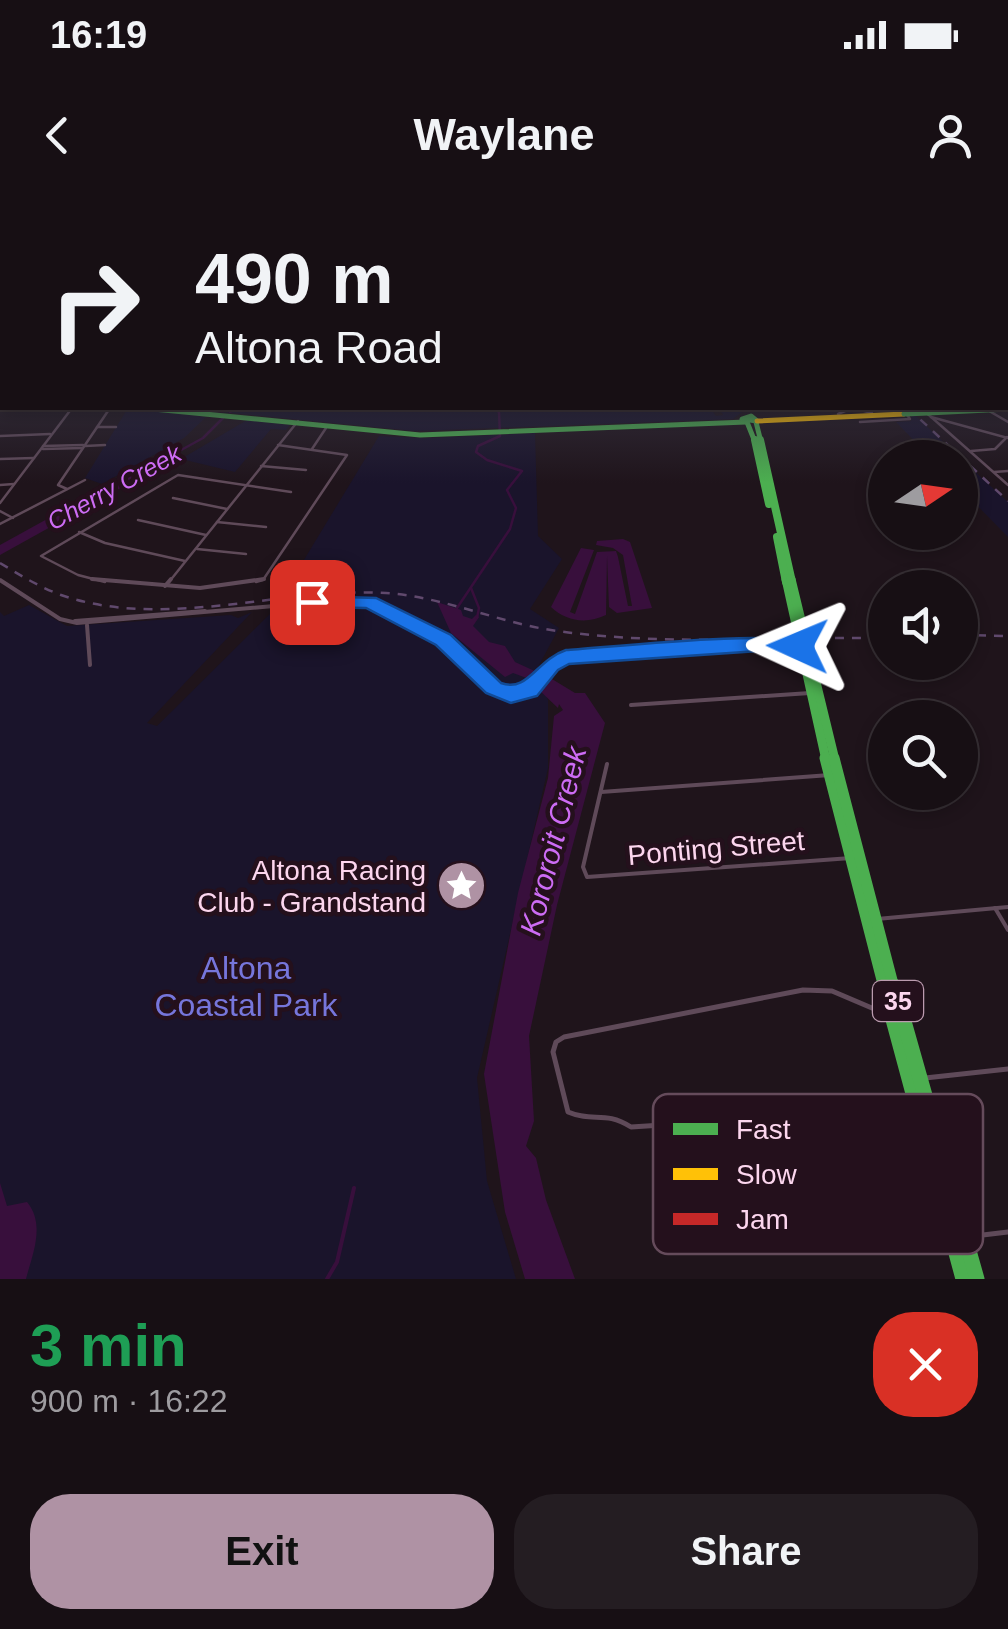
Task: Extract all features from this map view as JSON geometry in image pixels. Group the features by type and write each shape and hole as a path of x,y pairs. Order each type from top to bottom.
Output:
{"main road":[{"path":"165,410 321,427 474,431 981,410"},
{"path":"186,410 377,430"},
{"path":"748,417 856,416 903,411"},
{"name":"35","path":"748,417 914,1094"},
{"name":"35","path":"796,614 798,646 814,693"},
{"name":"35","path":"834,775 851,858 925,1094"},
{"name":"35","path":"956,1254 963,1279"},
{"name":"35","path":"970,1254 977,1279"}],"street":[{"path":"0,503 70,410"},
{"path":"66,490 58,486 109,410"},
{"path":"838,414 872,413"},
{"path":"927,413 1008,437"},
{"path":"927,413 959,440"},
{"path":"165,586 297,422"},
{"path":"97,427 116,426"},
{"path":"312,448 321,427"},
{"path":"0,436 52,434"},
{"path":"978,450 995,449 1008,437"},
{"path":"42,448 105,445"},
{"path":"278,445 347,455 265,579 223,586 136,586 84,577 40,556 178,475 291,492"},
{"path":"978,457 1008,485"},
{"path":"0,459 34,458"},
{"path":"262,466 306,470"},
{"path":"994,472 1008,471"},
{"path":"0,524 85,480"},
{"path":"0,485 14,484"},
{"path":"173,498 227,510"},
{"path":"0,512 14,518"},
{"path":"138,520 206,535"},
{"path":"216,522 266,527"},
{"path":"79,532 105,543 185,561"},
{"path":"195,548 246,554"},
{"path":"0,580 56,616 87,622 364,601 444,640 502,693 521,694 566,658 759,644 798,646"},
{"path":"87,622 90,666"},
{"path":"631,705 814,693"},
{"path":"607,764 600,792 834,775"},
{"name":"Ponting Street","path":"600,792 583,867 585,876 851,858"},
{"path":"871,920 1008,907"},
{"path":"995,908 1008,930"},
{"path":"653,1127 632,1128 612,1115 580,1117 568,1112 553,1052 556,1042 564,1037 803,990 842,994 892,1017"},
{"path":"920,1078 1008,1069"},
{"path":"983,1235 1008,1232"}],"green space":[{"path":"127,410 206,417 184,438 102,484 85,478"},
{"path":"200,410 712,410 716,416 723,415 720,410 742,412 733,419 415,431"},
{"path":"915,415 941,440 913,440 896,422 911,421"},
{"path":"247,420 290,425 286,430 271,429 235,472 181,459"},
{"name":"Altona Coastal Park","path":"535,433 538,536 562,559 530,609 559,628 537,669 548,700 548,768 477,1078 487,1181 516,1279 0,1279 0,612 4,616 29,605 67,626 231,615 238,618 252,612 147,723 157,726 273,611 379,436"},
{"path":"978,474 1008,502 1008,537 978,506"}],"water":[{"path":"116,481 126,485 0,555 0,545"},
{"path":"597,541 630,542 652,608 617,613 609,607 607,556 606,615 577,620 551,607 581,548 594,550 570,612 575,614 597,552 616,551 628,606 632,606 623,555 613,548 596,545"},
{"path":"437,602 461,610 463,616 479,617 473,626 489,642 505,646 515,662 539,673 532,680 513,673 505,677 451,633"},
{"path":"547,676 575,693 585,693 605,723 557,905 529,1036 534,1121 526,1146 536,1158 546,1200 575,1279 525,1279 505,1212 484,1074 518,893 548,778 554,716 563,710 539,690"},
{"path":"0,1183 7,1206 27,1202 36,1220 36,1240 26,1279 0,1279"}],"waterway":[{"name":"Kororoit Creek","path":"457,608 510,529 516,508 507,490 522,471 487,460 476,452 478,446 500,436 496,410"},
{"name":"Cherry Creek","path":"121,483 203,438 223,418"},
{"path":"471,588 479,608 477,618"},
{"path":"327,1279 337,1262 354,1188"}],"railway":[{"path":"910,410 1008,501"},
{"path":"0,563 61,595 141,609 386,593 429,599 535,627 598,636 680,640 868,638"},
{"path":"978,635 1008,636"}],"traffic: fast":[{"path":"164,410 420,435 746,422"},
{"path":"928,413 988,410"},
{"path":"904,414 928,413"},
{"path":"751,416 757,421 742,419 751,416"},
{"path":"747,422 752,428 769,504"},
{"path":"756,422 817,693 924,1094"},
{"path":"777,537 817,724 913,1094"},
{"path":"956,1254 963,1279"},
{"path":"970,1254 977,1279"}],"traffic: slow":[{"path":"757,421 904,414"}],"place":[{"name":"Altona Racing Club - Grandstand","path":"461,886"}],"route":[{"path":"312,602 370,602 444,640 494,688 511,695 533,688 550,665 566,658 759,644 798,646"}]}
